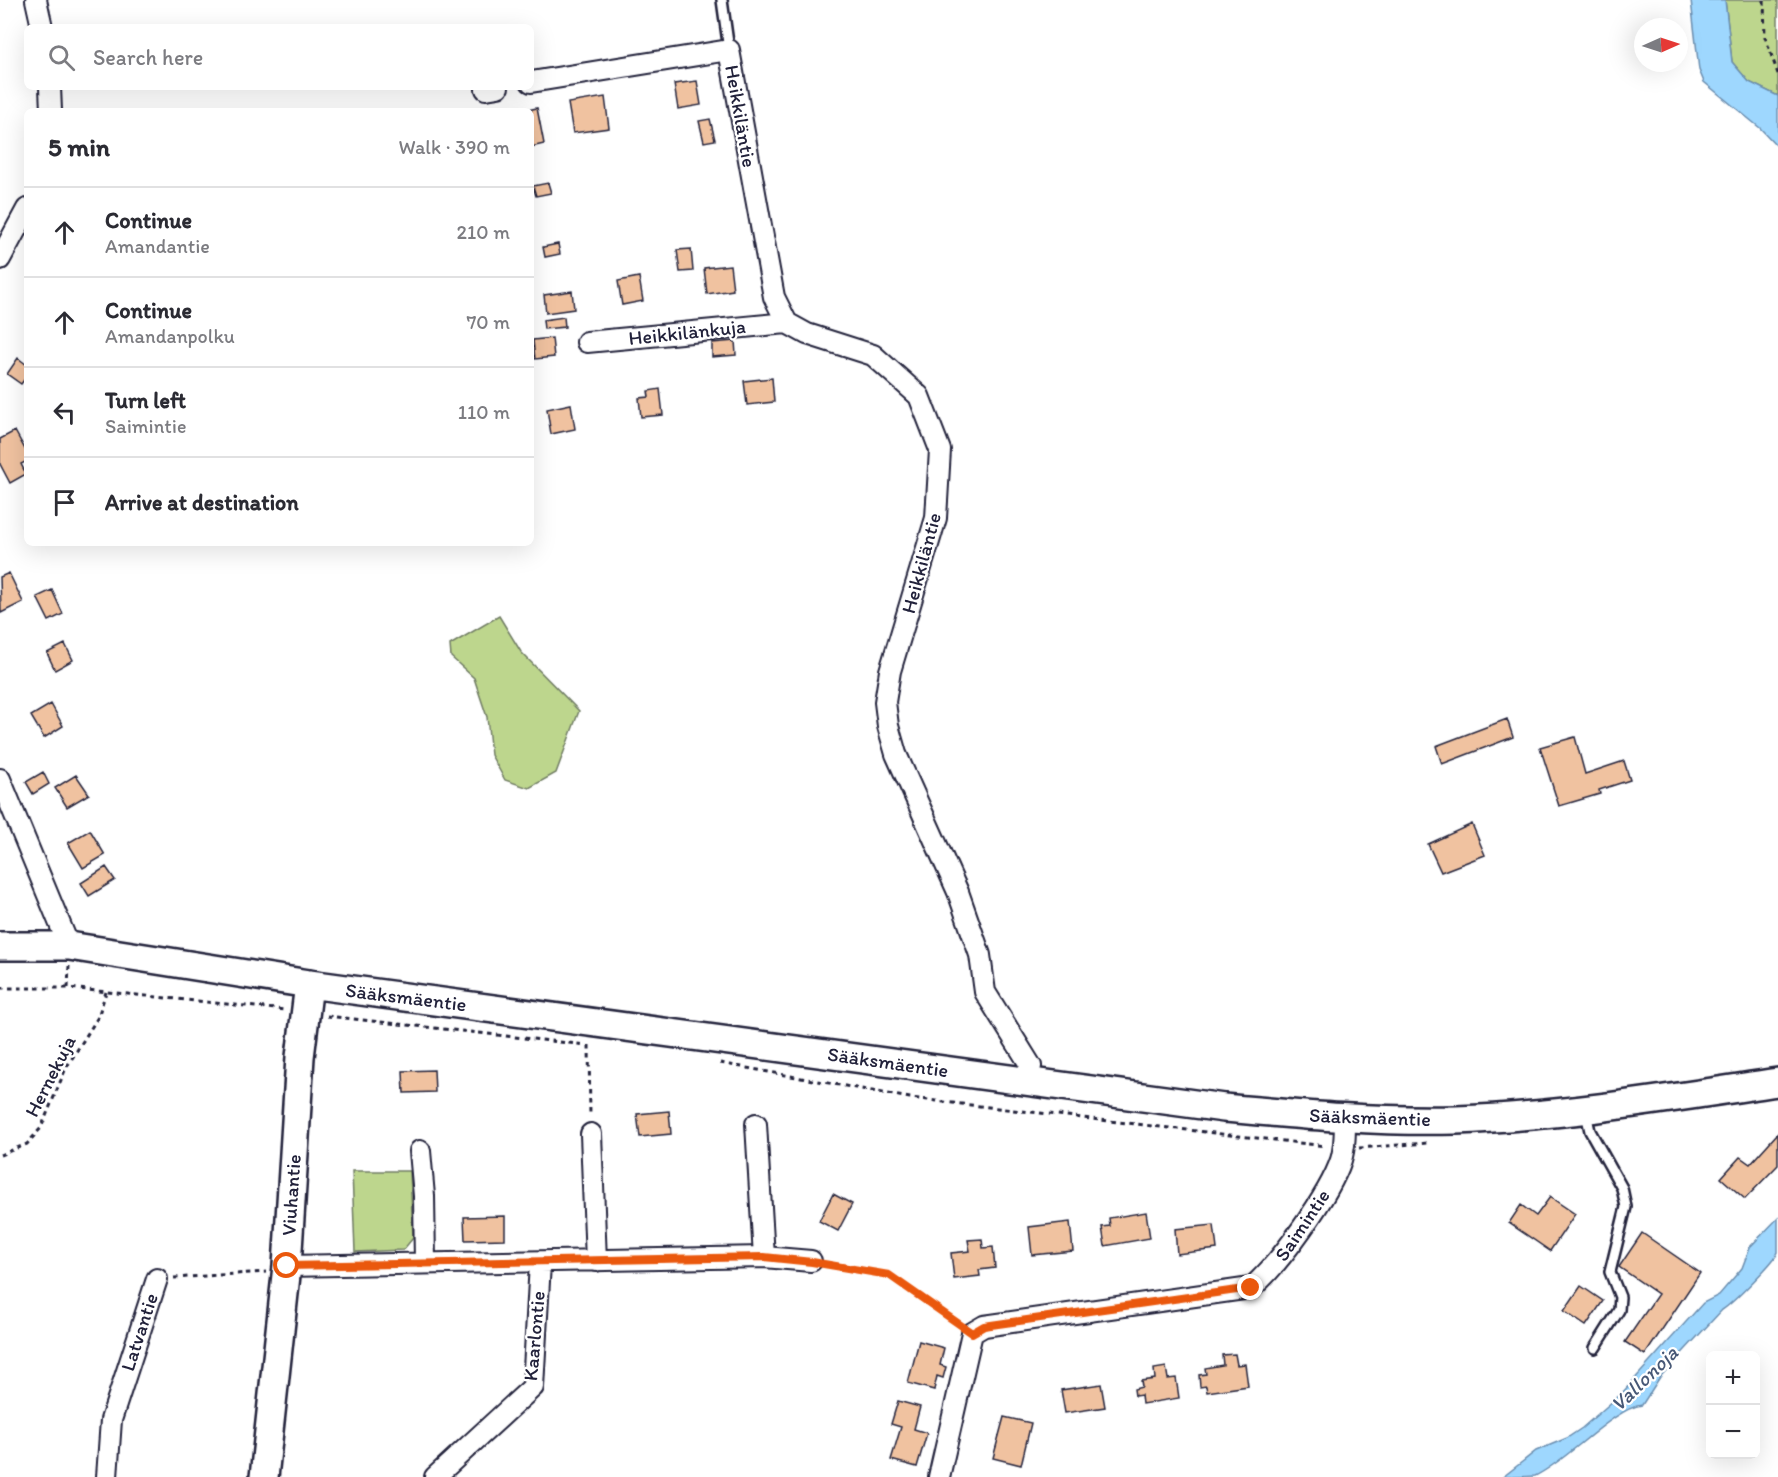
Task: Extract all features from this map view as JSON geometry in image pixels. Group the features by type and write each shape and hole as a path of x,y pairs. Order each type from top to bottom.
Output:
{"street":[{"path":"36,0 41,24"},
{"name":"Heikkiläntie","path":"534,82 729,50 774,297 787,323 807,334 873,355 919,396 940,450 936,518 891,670 885,702 888,726 896,754 958,892 980,955 985,992 1031,1066 1027,1082"},
{"path":"50,90 51,108"},
{"path":"0,259 24,215"},
{"name":"Heikkilänkuja","path":"587,342 787,323"},
{"path":"0,779 69,946"},
{"name":"Sääksmäentie","path":"0,946 69,946 309,984 1027,1082 1224,1108 1346,1119 1456,1119 1585,1110 1778,1082"},
{"name":"Viuhantie","path":"264,1477 286,1268 300,1058 309,984"},
{"name":"Saimintie","path":"972,1333 984,1326 1251,1288 1267,1275 1289,1246 1330,1182 1340,1162 1346,1119"},
{"path":"756,1124 764,1257"},
{"path":"591,1134 596,1261"},
{"path":"420,1151 424,1196 425,1263"},
{"path":"286,1268 425,1263 540,1263 764,1257 812,1262"},
{"name":"Kaarlontie","path":"435,1477 532,1387 540,1263"},
{"name":"Latvantie","path":"108,1477 111,1420 157,1279"},
{"path":"939,1477 972,1333"}],"lane":[{"path":"722,0 729,50"},
{"path":"1585,1110 1590,1131 1622,1188 1626,1207 1610,1272 1620,1297 1619,1310 1595,1348"}],"path":[{"path":"1764,0 1765,37 1778,74"},
{"name":"Hernekuja","path":"0,1155 27,1144 41,1128 66,1068 98,1017 106,992"},
{"path":"589,1045 591,1134"},
{"path":"812,1262 889,1275 972,1333"},
{"name":"Latvantie","path":"157,1279 286,1268"}],"green space":[{"path":"1725,0 1778,0 1778,96 1749,82 1732,62"},
{"path":"499,616 521,652 579,711 556,773 529,788 505,780 491,755 487,717 474,678 451,657 450,645"},
{"path":"352,1171 410,1171 413,1238 403,1250 355,1252"}],"water":[{"path":"1691,0 1725,0 1732,62 1749,82 1778,96 1778,147 1760,128 1704,82 1699,70"},
{"name":"Vallonoja","path":"1778,1218 1778,1252 1770,1264 1722,1310 1660,1377 1642,1405 1618,1415 1535,1476 1503,1477 1536,1451 1567,1438 1582,1428 1622,1393 1703,1303 1719,1295 1742,1268 1750,1247"}],"building":[{"path":"697,81 701,105 678,109 674,84"},
{"path":"605,97 609,128 573,133 568,103"},
{"path":"537,108 544,144 534,146 534,109"},
{"path":"710,119 715,140 704,142 699,121"},
{"path":"548,183 551,193 536,196 534,186"},
{"path":"558,244 560,254 545,257 543,247"},
{"path":"691,249 693,271 680,272 677,250"},
{"path":"730,265 733,290 707,294 704,268"},
{"path":"639,277 643,301 622,305 618,281"},
{"path":"572,291 574,309 546,313 544,295"},
{"path":"564,317 565,327 544,329 543,320"},
{"path":"552,338 554,357 535,359 534,340"},
{"path":"735,341 736,355 712,357 712,343"},
{"path":"18,358 24,363 24,380 21,384 7,374"},
{"path":"772,378 774,402 747,405 744,381"},
{"path":"660,389 663,415 641,417 639,398 649,397 648,391"},
{"path":"571,404 575,429 551,434 547,409"},
{"path":"15,431 24,448 24,462 21,464 24,475 10,483 0,464 0,439"},
{"path":"9,573 23,602 1,613 0,577"},
{"path":"52,590 63,614 49,621 37,597"},
{"path":"65,644 73,660 55,670 47,653"},
{"path":"51,704 63,726 44,738 31,716"},
{"path":"1507,719 1513,737 1442,764 1436,746"},
{"path":"1575,737 1585,774 1624,761 1630,780 1599,790 1600,794 1559,806 1540,747"},
{"path":"43,772 49,784 33,794 26,782"},
{"path":"76,775 89,794 67,807 55,788"},
{"path":"1472,824 1485,855 1441,872 1428,844"},
{"path":"90,830 105,855 83,868 68,843"},
{"path":"106,867 115,880 89,896 81,883"},
{"path":"434,1070 435,1092 404,1093 403,1071"},
{"path":"669,1111 671,1134 640,1137 637,1114"},
{"path":"1778,1133 1778,1165 1745,1199 1721,1178 1740,1157 1750,1164"},
{"path":"833,1194 852,1204 838,1231 819,1221"},
{"path":"1550,1197 1575,1214 1550,1251 1509,1223 1521,1205 1536,1216"},
{"path":"1146,1212 1150,1238 1105,1246 1102,1227 1110,1226 1109,1218"},
{"path":"505,1216 505,1239 465,1240 464,1217"},
{"path":"1070,1222 1073,1251 1032,1255 1029,1227"},
{"path":"1214,1225 1217,1249 1177,1254 1175,1229"},
{"path":"1642,1233 1700,1273 1645,1355 1625,1342 1658,1294 1619,1267"},
{"path":"982,1239 983,1248 993,1247 995,1268 979,1270 980,1276 954,1279 951,1253 970,1251 968,1240"},
{"path":"1581,1286 1603,1301 1586,1326 1564,1311"},
{"path":"919,1341 944,1348 940,1365 946,1367 943,1378 937,1376 934,1390 908,1383"},
{"path":"1235,1354 1237,1365 1245,1364 1248,1386 1207,1392 1206,1386 1200,1387 1199,1375 1206,1374 1205,1368 1223,1365 1222,1355"},
{"path":"1166,1367 1168,1379 1176,1378 1179,1398 1142,1404 1141,1395 1135,1396 1134,1389 1142,1387 1141,1381 1155,1379 1154,1369"},
{"path":"1101,1384 1105,1407 1065,1413 1061,1390"},
{"path":"898,1401 920,1407 914,1429 927,1433 917,1467 891,1460 901,1427 891,1424"},
{"path":"1004,1417 1031,1423 1021,1465 993,1458"}],"route":[{"path":"287,1266 764,1257 812,1262 889,1275 972,1333 984,1326 1251,1288"}]}
